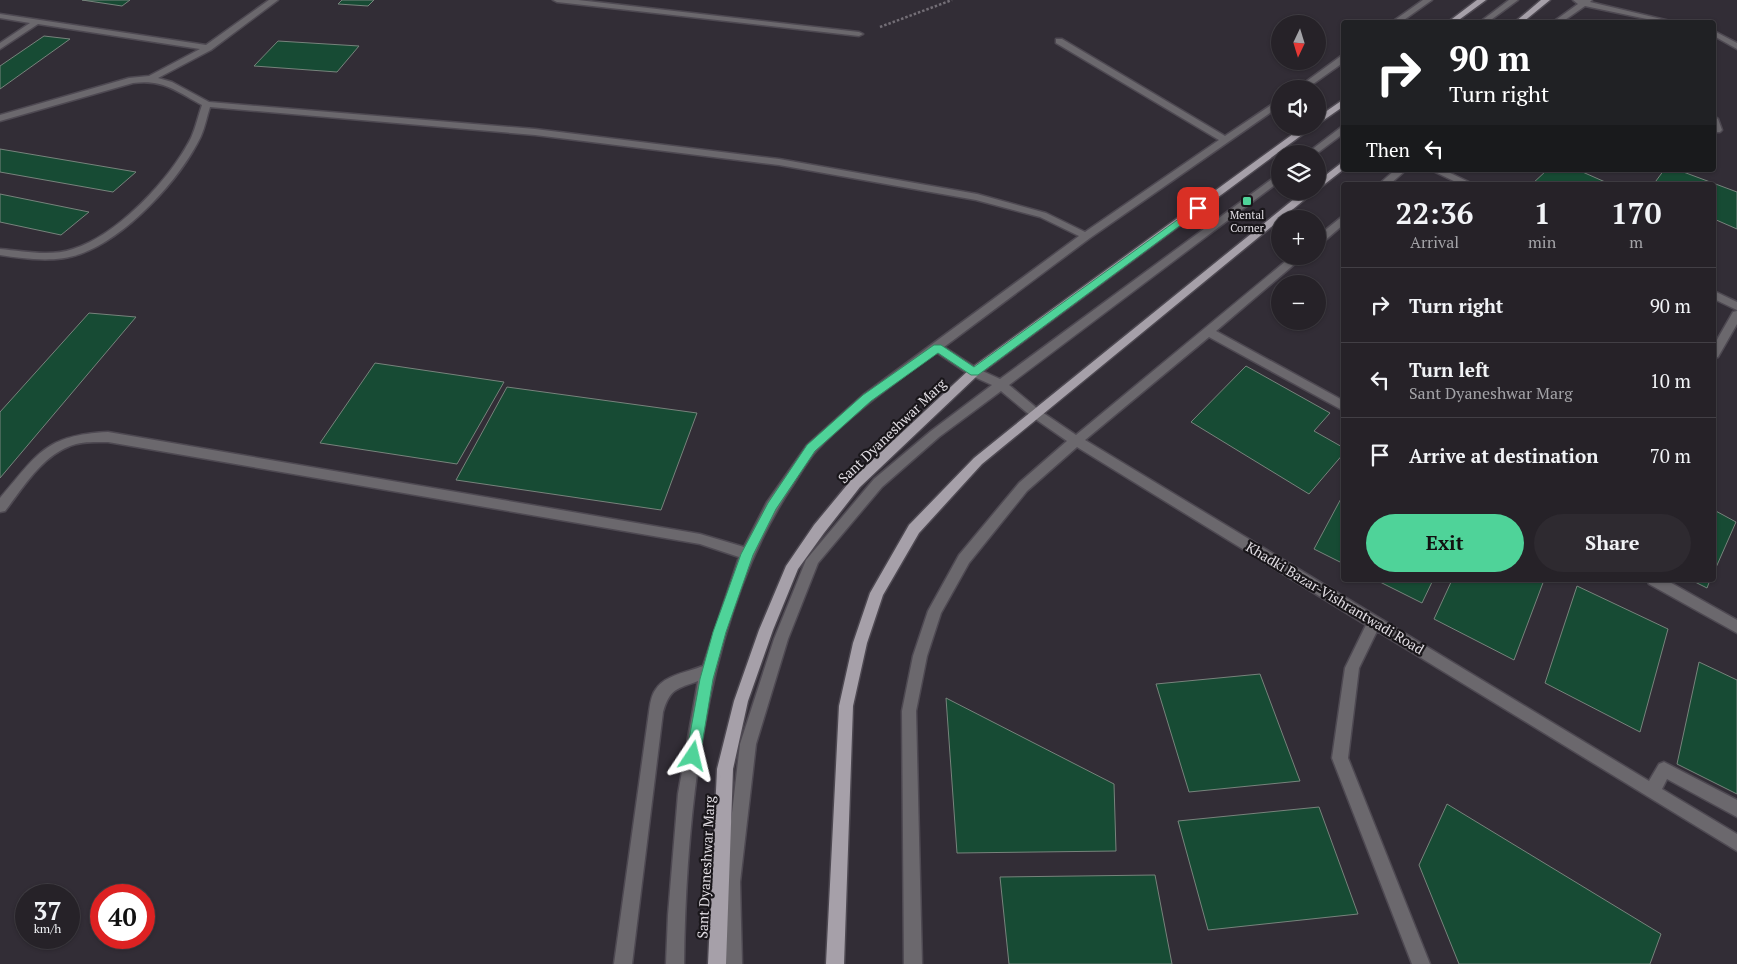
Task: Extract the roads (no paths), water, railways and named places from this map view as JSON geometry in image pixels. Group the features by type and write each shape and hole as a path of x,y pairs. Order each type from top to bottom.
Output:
{"main road":[{"path":"1455,20 1482,0"},
{"path":"1521,20 1546,0"},
{"path":"1326,115 1341,104"},
{"name":"Sant Dyaneshwar Marg","path":"717,964 725,769 741,701 766,630 793,566 818,529 856,484 974,372 1298,135"},
{"path":"1326,179 1341,166"},
{"path":"835,964 846,706 860,643 878,593 914,529 978,461 1299,200"}],"street":[{"path":"0,118 132,80 152,78 208,48 274,0"},
{"path":"557,0 859,34"},
{"path":"1399,20 1428,0"},
{"path":"1487,20 1514,0"},
{"path":"1559,20 1583,1 1662,20"},
{"path":"0,16 35,23 208,48"},
{"path":"0,47 35,23"},
{"path":"1716,34 1736,45"},
{"path":"1059,41 1225,140"},
{"path":"1313,80 1341,60"},
{"path":"152,78 207,104 535,132 778,162 977,197 1043,215 1086,236"},
{"path":"0,252 54,256 77,252 98,241 131,216 171,178 196,137 207,104"},
{"path":"675,964 676,915 686,794 708,671 747,554 772,506 811,448 867,398 938,348 1086,236 1271,108"},
{"path":"1322,145 1341,130"},
{"path":"1387,182 1399,172"},
{"path":"1441,172 1463,182"},
{"path":"733,964 732,882 748,744 780,639 814,560 878,483 936,434 1271,183"},
{"path":"1326,234 1341,221"},
{"path":"913,964 910,711 920,656 935,611 964,559 1023,487 1076,440 1288,265"},
{"path":"1716,296 1737,306"},
{"path":"1716,351 1737,315"},
{"path":"1209,332 1341,405"},
{"name":"Khadki Bazar-Vishrantwadi Road","path":"938,348 974,372 1001,386 1035,413 1076,440 1737,843"},
{"path":"0,507 41,459 60,445 79,439 108,437 700,539 747,554"},
{"path":"1658,582 1737,627"},
{"path":"1374,622 1352,668 1340,758 1421,964"},
{"path":"623,964 656,712 661,693 672,684 708,671"},
{"path":"1652,791 1664,769 1737,808"}],"place":[{"name":"Mental Corner","path":"1247,201"}]}
